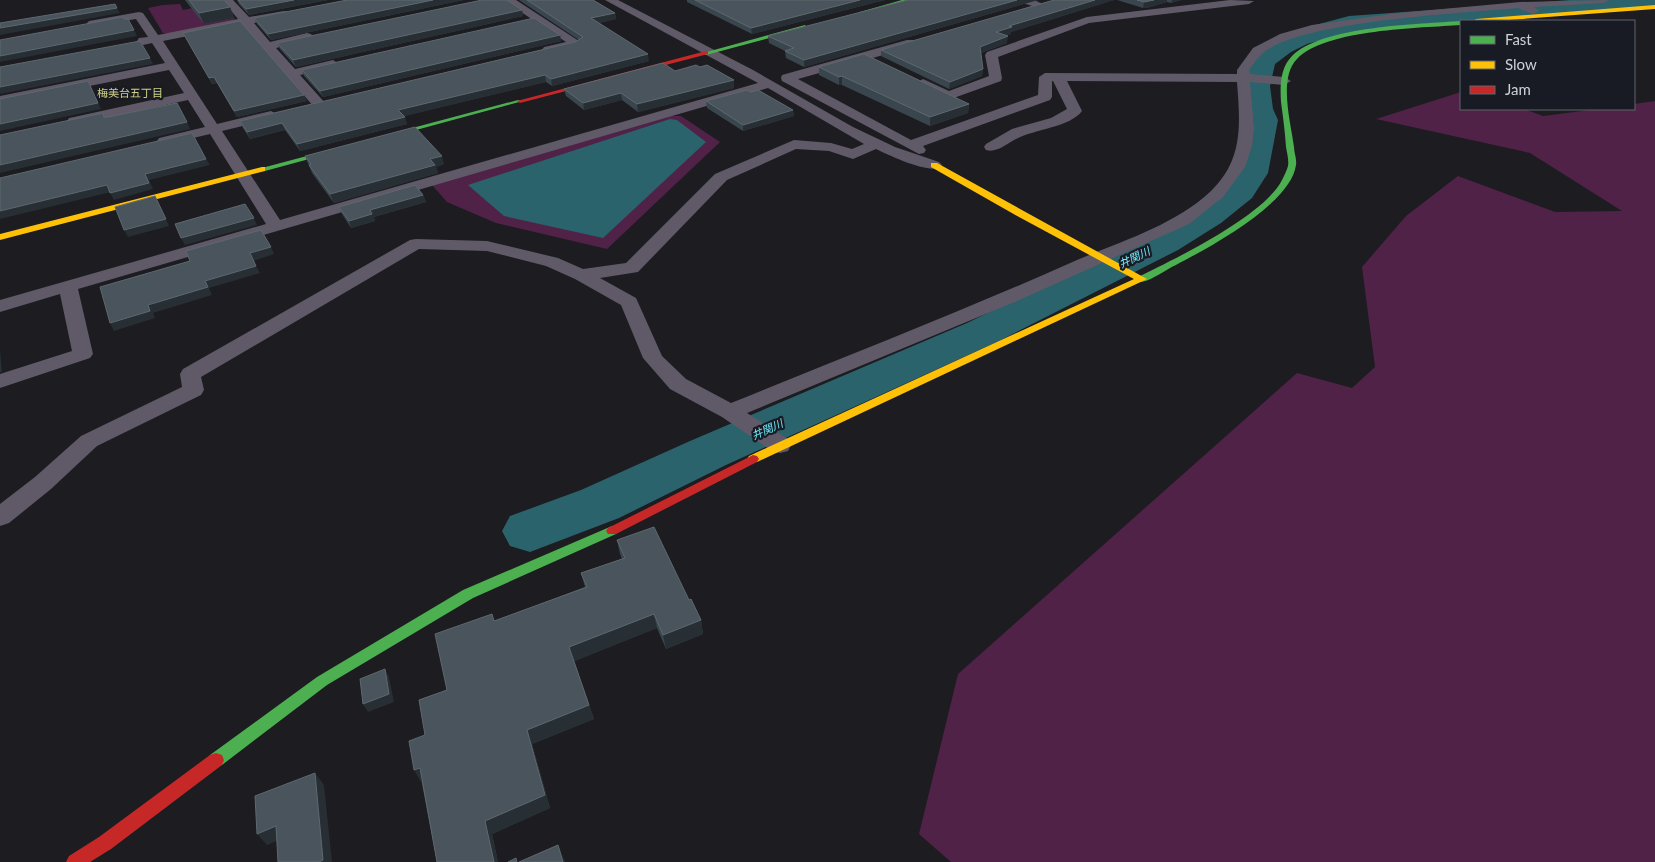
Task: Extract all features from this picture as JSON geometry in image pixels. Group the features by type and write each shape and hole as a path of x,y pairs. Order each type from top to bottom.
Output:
{"street":[{"path":"227,0 266,46 324,103 300,109"},
{"path":"508,0 576,43 538,52"},
{"path":"610,0 711,52 876,144 909,159 934,164"},
{"path":"851,15 908,0"},
{"path":"915,80 948,96 996,78 991,55 1087,20 1249,1 1247,0"},
{"path":"730,412 1010,297 1183,220 1216,194 1237,167 1245,146 1248,129 1243,70 1257,51 1284,37 1312,28 1398,16 1525,8 1604,0"},
{"path":"1022,5 1043,4"},
{"path":"1490,20 1655,7"},
{"path":"1525,8 1545,16"},
{"path":"127,44 291,12"},
{"path":"83,25 138,15 156,38 276,227"},
{"path":"517,23 536,19"},
{"path":"75,862 105,843 322,681 460,598 629,524 780,445 1142,279 1209,244 1250,218 1281,188 1292,167 1284,82 1288,65 1298,54 1318,44 1371,30 1460,22"},
{"path":"0,237 812,25"},
{"path":"686,26 911,144 934,164 1022,215 1142,279"},
{"path":"266,46 315,36"},
{"path":"787,78 920,40"},
{"path":"866,56 882,64"},
{"path":"293,73 342,62"},
{"path":"0,100 173,65"},
{"path":"911,144 1045,97 1045,77 1245,78 1284,82"},
{"path":"991,147 1017,132 1056,121 1075,111 1058,77"},
{"path":"0,306 769,84"},
{"path":"58,125 192,95"},
{"path":"146,145 281,113"},
{"path":"581,275 632,268 721,177 794,144 831,147 853,154 876,144"},
{"path":"0,517 43,483 89,441 193,390 190,374 416,244 487,246 552,262 581,275 629,302 653,358 678,384 730,412 780,445"},
{"path":"0,381 82,354 68,286"}],"shaded area":[{"path":"221,2 235,19 230,22 172,33 163,33 148,8 180,4 183,10"},
{"path":"1460,92 1460,110 1527,110 1543,116 1590,110 1635,110 1635,104 1655,101 1655,862 951,862 919,834 958,674 1297,373 1352,388 1375,367 1362,267 1406,216 1458,176 1555,212 1622,211 1530,153 1376,119"},
{"path":"671,116 681,116 720,142 607,249 496,223 447,202 432,185"}],"water":[{"path":"670,119 677,120 706,142 603,238 504,216 468,185"}],"building":[{"path":"189,0 224,0 230,7 199,13"},
{"path":"238,0 294,0 246,9"},
{"path":"347,0 433,0 268,34 254,18"},
{"path":"482,0 507,0 522,10 293,60 277,43"},
{"path":"527,0 593,0 615,13 591,18 648,54 551,79 545,75 398,110 405,117 297,144 282,123 247,132 240,121 575,42 583,37"},
{"path":"695,0 860,0 751,28"},
{"path":"908,0 1017,0 804,60 785,51 794,48 768,36"},
{"path":"1054,0 1095,0 1009,26 1012,27 996,32 1008,36 980,47 983,69 950,82 881,50"},
{"path":"1137,0 1154,0 1144,2"},
{"path":"115,4 117,8 0,28 0,23"},
{"path":"123,17 128,19 134,30 0,56 0,40"},
{"path":"534,18 560,35 320,91 302,70"},
{"path":"240,21 304,95 234,111 214,77 209,78 183,33"},
{"path":"140,41 150,58 0,87 0,67"},
{"path":"864,54 969,104 930,117 819,67"},
{"path":"663,63 675,71 696,65 700,67 707,65 734,80 637,104 621,93 583,103 564,89"},
{"path":"88,81 98,103 0,124 0,99"},
{"path":"747,90 751,92 758,90 793,110 743,125 706,101"},
{"path":"177,103 187,122 0,165 0,135 103,113 104,117 108,117"},
{"path":"415,127 442,156 430,159 435,165 330,194 309,165 311,164 305,156"},
{"path":"192,133 206,159 145,174 149,183 110,193 107,185 0,211 0,178"},
{"path":"415,185 423,195 370,210 372,214 349,221 339,207"},
{"path":"155,196 166,219 124,230 115,207"},
{"path":"245,204 254,218 181,238 175,224"},
{"path":"261,230 271,247 250,253 256,266 205,281 208,287 148,305 150,311 110,323 100,287 190,261 186,251"},
{"path":"654,527 689,600 691,599 701,620 663,635 654,614 569,647 589,705 527,730 545,795 485,821 494,862 437,862 420,768 414,770 409,741 425,735 419,700 447,690 435,634 492,614 494,621 587,587 581,573 625,558 617,540"},
{"path":"385,669 389,694 363,704 360,679"},
{"path":"315,773 323,860 319,862 278,862 276,826 257,834 255,796"},
{"path":"558,845 563,862 519,862"},
{"path":"516,858 517,862 508,862"}],"waterway":[{"name":"井関川","path":"530,531 600,504 708,453 983,332 1164,242 1208,215 1239,190 1251,173 1262,120 1258,109 1255,86 1262,61 1281,46 1298,38 1349,24 1655,1"}],"traffic: fast":[{"path":"863,12 908,0"},
{"path":"1139,280 1178,261 1227,232 1270,200 1285,183 1292,163 1284,80 1289,66 1298,54 1313,45 1353,34 1376,30 1460,23"},
{"path":"706,53 805,27"},
{"path":"262,169 520,101"},
{"path":"216,760 322,681 468,594 612,531"}],"traffic: slow":[{"path":"1489,20 1655,7"},
{"path":"934,165 1022,215 1142,279"},
{"path":"0,237 262,169"},
{"path":"753,459 1139,280"}],"traffic: jam":[{"path":"520,101 706,53"},
{"path":"612,531 753,459"},
{"path":"75,862 105,843 216,760"}],"district":[{"name":"梅美台五丁目","path":"130,92"}]}
